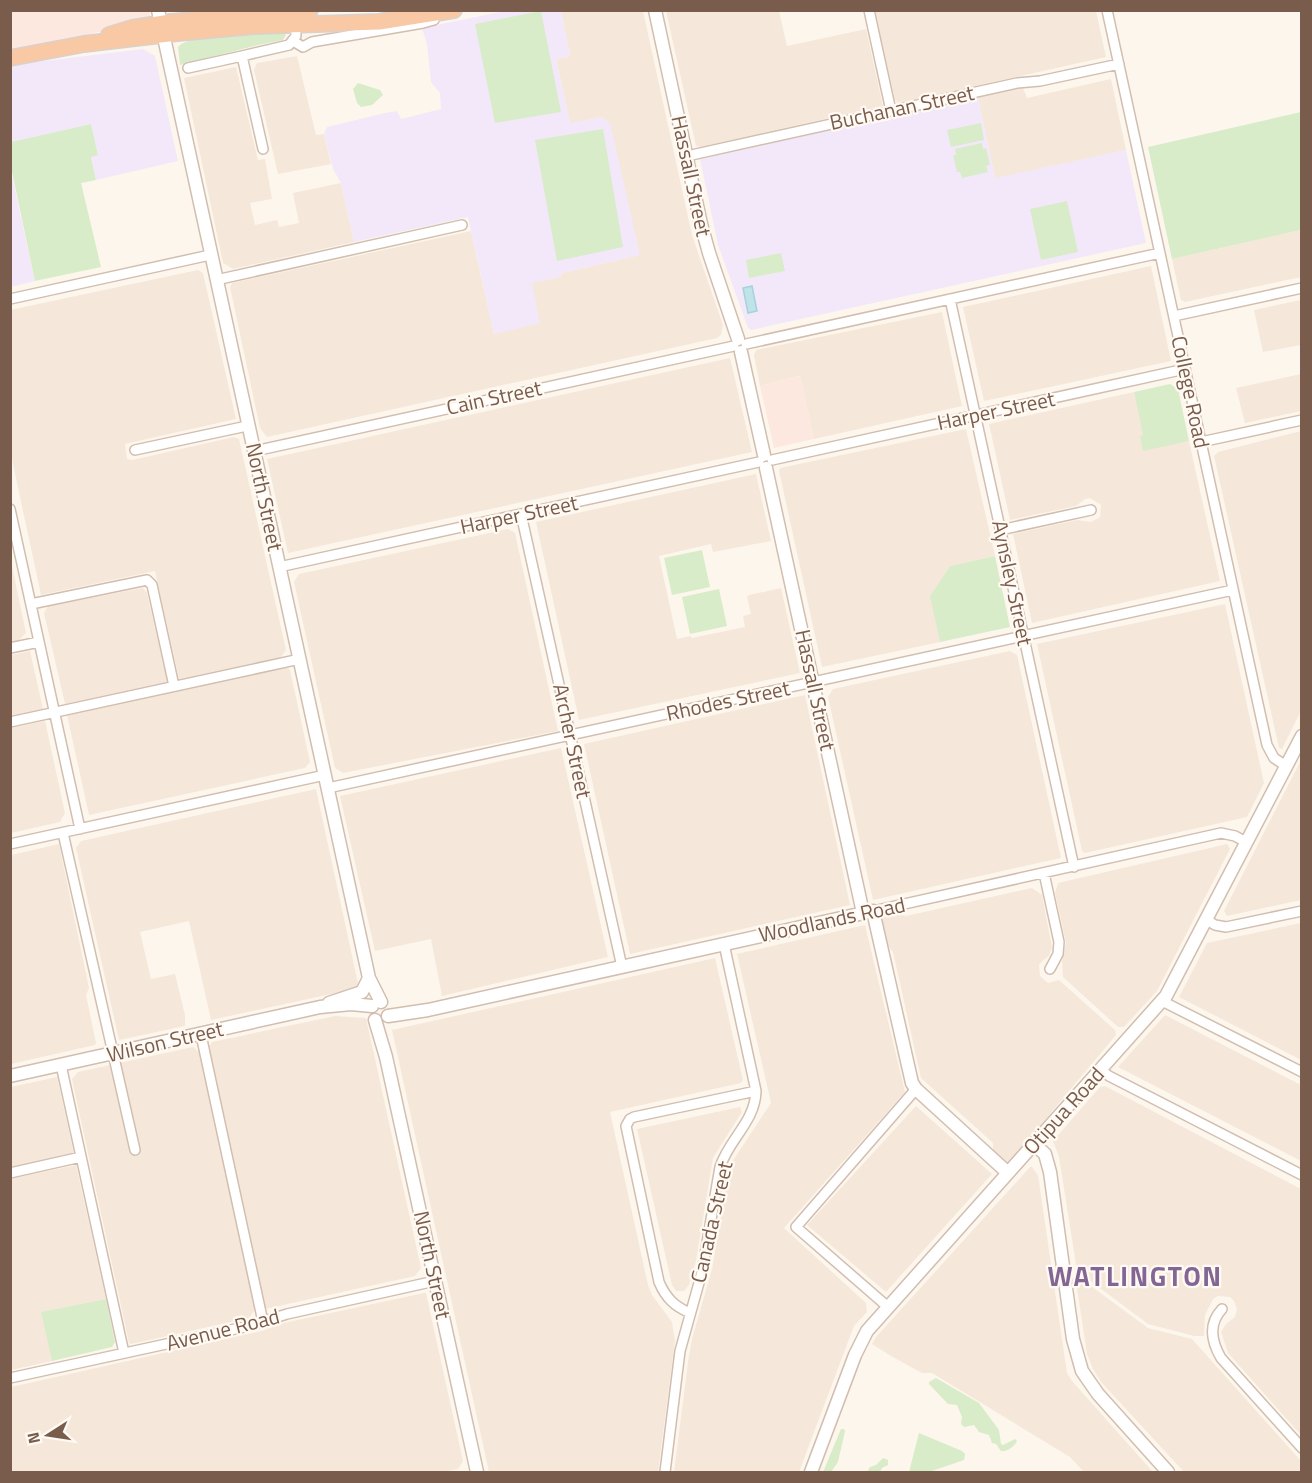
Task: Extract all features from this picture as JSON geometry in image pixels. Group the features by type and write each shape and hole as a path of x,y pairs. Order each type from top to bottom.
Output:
{"highway":[{"path":"294,16 310,10"},
{"path":"10,58 84,44 132,28 160,23 294,16 379,22 454,10"}],"street":[{"name":"Hassall Street","path":"655,10 709,253 740,345 813,682 908,1071 916,1089 1008,1173"},
{"path":"869,10 891,111"},
{"name":"College Road","path":"1107,10 1269,752 1286,766"},
{"path":"293,41 303,47 312,42 429,22 434,20 436,12"},
{"path":"188,68 285,47 296,36 294,16"},
{"name":"North Street","path":"160,23 370,981 379,1011 386,1057 474,1472"},
{"path":"242,56 263,149"},
{"name":"Buchanan Street","path":"687,156 1017,83 1040,81 1119,64"},
{"path":"216,280 462,225"},
{"name":"Cain Street","path":"255,451 1160,253"},
{"path":"10,299 210,255"},
{"path":"1174,316 1302,288"},
{"name":"Aynsley Street","path":"950,298 1074,867"},
{"name":"Harper Street","path":"279,567 1185,369"},
{"path":"1201,442 1302,420"},
{"path":"135,450 248,426"},
{"path":"10,509 80,829"},
{"path":"1000,530 1090,510"},
{"name":"Archer Street","path":"522,514 622,967"},
{"path":"31,604 147,580 152,585 174,686"},
{"name":"Rhodes Street","path":"328,788 1233,590"},
{"path":"10,648 39,642"},
{"path":"10,722 300,659"},
{"name":"Otipua Road","path":"811,1473 859,1346 867,1331 1162,1001 1207,920 1302,736"},
{"path":"10,844 325,775"},
{"path":"63,833 135,1150"},
{"name":"Woodlands Road","path":"379,1011 428,1010 1221,833 1235,836 1246,842"},
{"path":"1044,873 1059,942 1058,954 1050,969"},
{"path":"1207,920 1215,925 1226,927 1302,911"},
{"name":"Canada Street","path":"665,1473 680,1351 704,1263 720,1167 723,1158 750,1116 756,1101 756,1091 724,944"},
{"name":"Wilson Street","path":"320,1007 337,999 362,992 370,981"},
{"path":"1162,1001 1302,1072"},
{"name":"Wilson Street","path":"10,1076 320,1007 344,1006 351,1010 379,1011"},
{"path":"201,1035 263,1322"},
{"path":"61,1065 124,1353"},
{"path":"1101,1070 1302,1175"},
{"path":"888,1307 796,1227 916,1089"},
{"path":"690,1313 680,1309 669,1300 659,1282 626,1126 634,1117 756,1091"},
{"path":"1034,1144 1045,1154 1049,1165 1075,1349 1082,1371 1098,1394 1168,1473"},
{"path":"10,1173 81,1157"},
{"name":"Avenue Road","path":"10,1378 435,1281"},
{"path":"1222,1309 1214,1320 1212,1330 1221,1358 1302,1448"}],"shaded area":[{"path":"10,11 149,11 151,20 11,52"},
{"path":"505,11 561,11 570,56 556,59 570,123 602,117 610,123 640,255 562,273 560,277 532,283 540,323 494,334 468,217 354,242 341,183 333,169 324,134 327,127 385,113 397,111 401,119 441,109 440,93 431,82 427,44 422,28"},
{"path":"561,11 643,11 692,235 723,325 721,335 717,338 267,437 260,428 230,287 232,283 471,231 494,334 531,283 560,277 562,273 639,255 602,117 570,124 556,59 570,56"},
{"path":"666,11 779,11 787,46 866,29 883,106 700,147 696,146"},
{"path":"875,11 1096,11 1106,57 898,103 895,100"},
{"path":"143,49 155,56 178,161 96,180 91,156 98,155 91,124 11,142 11,67"},
{"path":"297,56 316,135 324,134 331,164 278,174 254,70 257,63"},
{"path":"236,67 258,160 265,159 272,199 250,203 255,225 277,220 279,227 299,223 293,193 341,183 354,242 233,269 223,263 184,78"},
{"path":"1111,79 1126,150 995,179 978,97 1023,88 1027,98"},
{"path":"978,97 995,178 1126,150 1146,243 751,330 748,328 718,245 700,159"},
{"path":"10,167 35,281 11,287 10,287"},
{"path":"1301,230 1301,277 1185,302 1181,300 1172,259"},
{"path":"1151,266 1171,361 984,401 963,307"},
{"path":"198,270 203,273 236,419 125,444 127,459 132,460 234,437 239,439 286,650 281,657 179,679 155,571 41,595 11,455 10,310"},
{"path":"1301,300 1301,345 1263,352 1254,310"},
{"path":"942,312 962,406 814,439 800,376 760,386 754,355 756,350"},
{"path":"730,358 752,452 288,553 267,459"},
{"path":"1301,374 1301,411 1245,423 1236,388"},
{"path":"800,376 814,439 774,448 760,386"},
{"path":"1134,392 1144,436 1143,450 1189,441 1220,581 1032,623 1013,534 1077,520 1091,522 1100,517 1101,505 1090,498 1076,506 1010,520 989,424"},
{"path":"966,429 995,556 950,566 931,595 940,642 822,667 780,468"},
{"path":"1301,431 1301,711 1282,749 1279,748 1214,456 1218,452"},
{"path":"756,474 771,541 713,552 711,544 659,556 677,639 745,627 743,616 751,614 747,597 781,588 800,673 579,720 536,522"},
{"path":"508,529 515,533 558,731 343,773 335,768 294,582 299,574"},
{"path":"11,561 26,633 18,641 11,642"},
{"path":"143,588 147,593 166,682 65,704 44,613 48,606"},
{"path":"1225,604 1264,783 1247,817 1085,853 1082,851 1037,644"},
{"path":"30,651 43,709 11,716 11,655"},
{"path":"1010,651 1017,655 1061,858 873,900 828,697 833,689"},
{"path":"286,667 290,670 310,762 305,768 89,815 67,715"},
{"path":"805,695 850,905 630,954 584,744"},
{"path":"45,721 65,813 60,822 11,833 11,728"},
{"path":"561,748 608,957 442,996 431,939 375,951 340,796"},
{"path":"1301,760 1301,900 1227,916 1224,911"},
{"path":"316,789 359,988 211,1020 189,921 140,932 151,979 175,974 185,1015 185,1026 119,1040 76,848 81,841"},
{"path":"59,844 89,988 86,995 96,1043 11,1064 11,855"},
{"path":"1227,844 1230,849 1157,991 1124,1027 1118,1027 1063,977 1062,961 1066,943 1055,893 1058,883"},
{"path":"1032,888 1042,895 1052,947 1049,956 1039,965 1040,976 1048,983 1059,980 1115,1030 1116,1035 1008,1164 993,1151 993,1143 921,1078 893,952 886,943 881,917 896,914 906,916"},
{"path":"1301,923 1301,1060 1179,997 1207,943"},
{"path":"865,925 905,1092 784,1228 866,1303 867,1312 854,1326 799,1472 674,1472 692,1339 712,1269 730,1165 771,1103 737,954"},
{"path":"715,958 743,1080 741,1083 610,1112 648,1285 652,1295 672,1322 675,1341 658,1472 489,1472 392,1030"},
{"path":"1165,1015 1301,1085 1301,1161 1118,1067"},
{"path":"335,1016 366,1018 421,1268 415,1276 265,1309 209,1047 212,1042"},
{"path":"193,1047 199,1052 255,1309 249,1318 131,1344 72,1079 78,1072"},
{"path":"57,1077 74,1154 11,1167 11,1087"},
{"path":"1105,1086 1301,1189 1301,1435 1228,1353 1221,1332 1226,1324 1235,1317 1237,1310 1230,1297 1218,1296 1213,1299 1205,1315 1204,1336 1194,1336 1148,1324 1077,1271 1059,1157 1053,1141 1100,1087"},
{"path":"916,1106 992,1174 886,1292 807,1225"},
{"path":"740,1107 742,1112 713,1158 696,1261 689,1285 684,1291 676,1291 672,1285 637,1129"},
{"path":"76,1165 106,1299 42,1312 52,1361 11,1370 10,1179"},
{"path":"1031,1166 1038,1175 1067,1373 1153,1472 1084,1472 1070,1457 932,1373 922,1373 872,1344"},
{"path":"1080,1278 1148,1328 1192,1339 1301,1461 1301,1472 1184,1472 1101,1382 1093,1369 1087,1354 1076,1282"},
{"path":"426,1293 463,1461 458,1469 443,1472 11,1472 11,1387 262,1331 279,1324"}],"green space":[{"path":"541,11 561,112 495,123 475,24"},
{"path":"281,31 286,35 283,40 180,65 178,47 195,39"},
{"path":"358,83 380,90 383,95 372,105 361,107 357,103 353,89"},
{"path":"1301,112 1301,230 1172,259 1148,147"},
{"path":"981,123 984,140 951,147 947,130"},
{"path":"91,124 98,155 91,157 96,180 81,183 101,267 35,281 11,167 11,142"},
{"path":"603,129 623,247 557,261 535,140"},
{"path":"982,143 983,149 986,148 990,165 986,166 988,172 962,178 960,172 957,172 953,155 956,155 955,149"},
{"path":"1067,201 1078,252 1041,260 1030,209"},
{"path":"781,253 785,271 749,278 746,260"},
{"path":"1170,384 1178,389 1189,441 1143,451 1140,436 1143,435 1134,392"},
{"path":"702,550 710,587 672,595 664,558"},
{"path":"995,556 1010,627 940,642 930,596 950,566"},
{"path":"719,589 727,626 690,634 682,597"},
{"path":"106,1299 115,1342 112,1347 52,1361 41,1312"},
{"path":"936,1378 979,1403 999,1430 1001,1444 1015,1439 1017,1441 1014,1445 1008,1450 1001,1451 996,1444 992,1443 989,1435 979,1432 974,1425 964,1427 961,1424 962,1417 957,1405 948,1404 929,1384"},
{"path":"841,1429 845,1431 838,1462 831,1472 823,1472"},
{"path":"919,1433 962,1451 965,1454 964,1460 929,1472 909,1472"},
{"path":"883,1458 888,1460 888,1465 880,1472 867,1472 870,1467"}],"water":[{"path":"752,286 757,311 748,313 743,288"}],"district":[{"name":"WATLINGTON","path":"1135,1277"}]}
